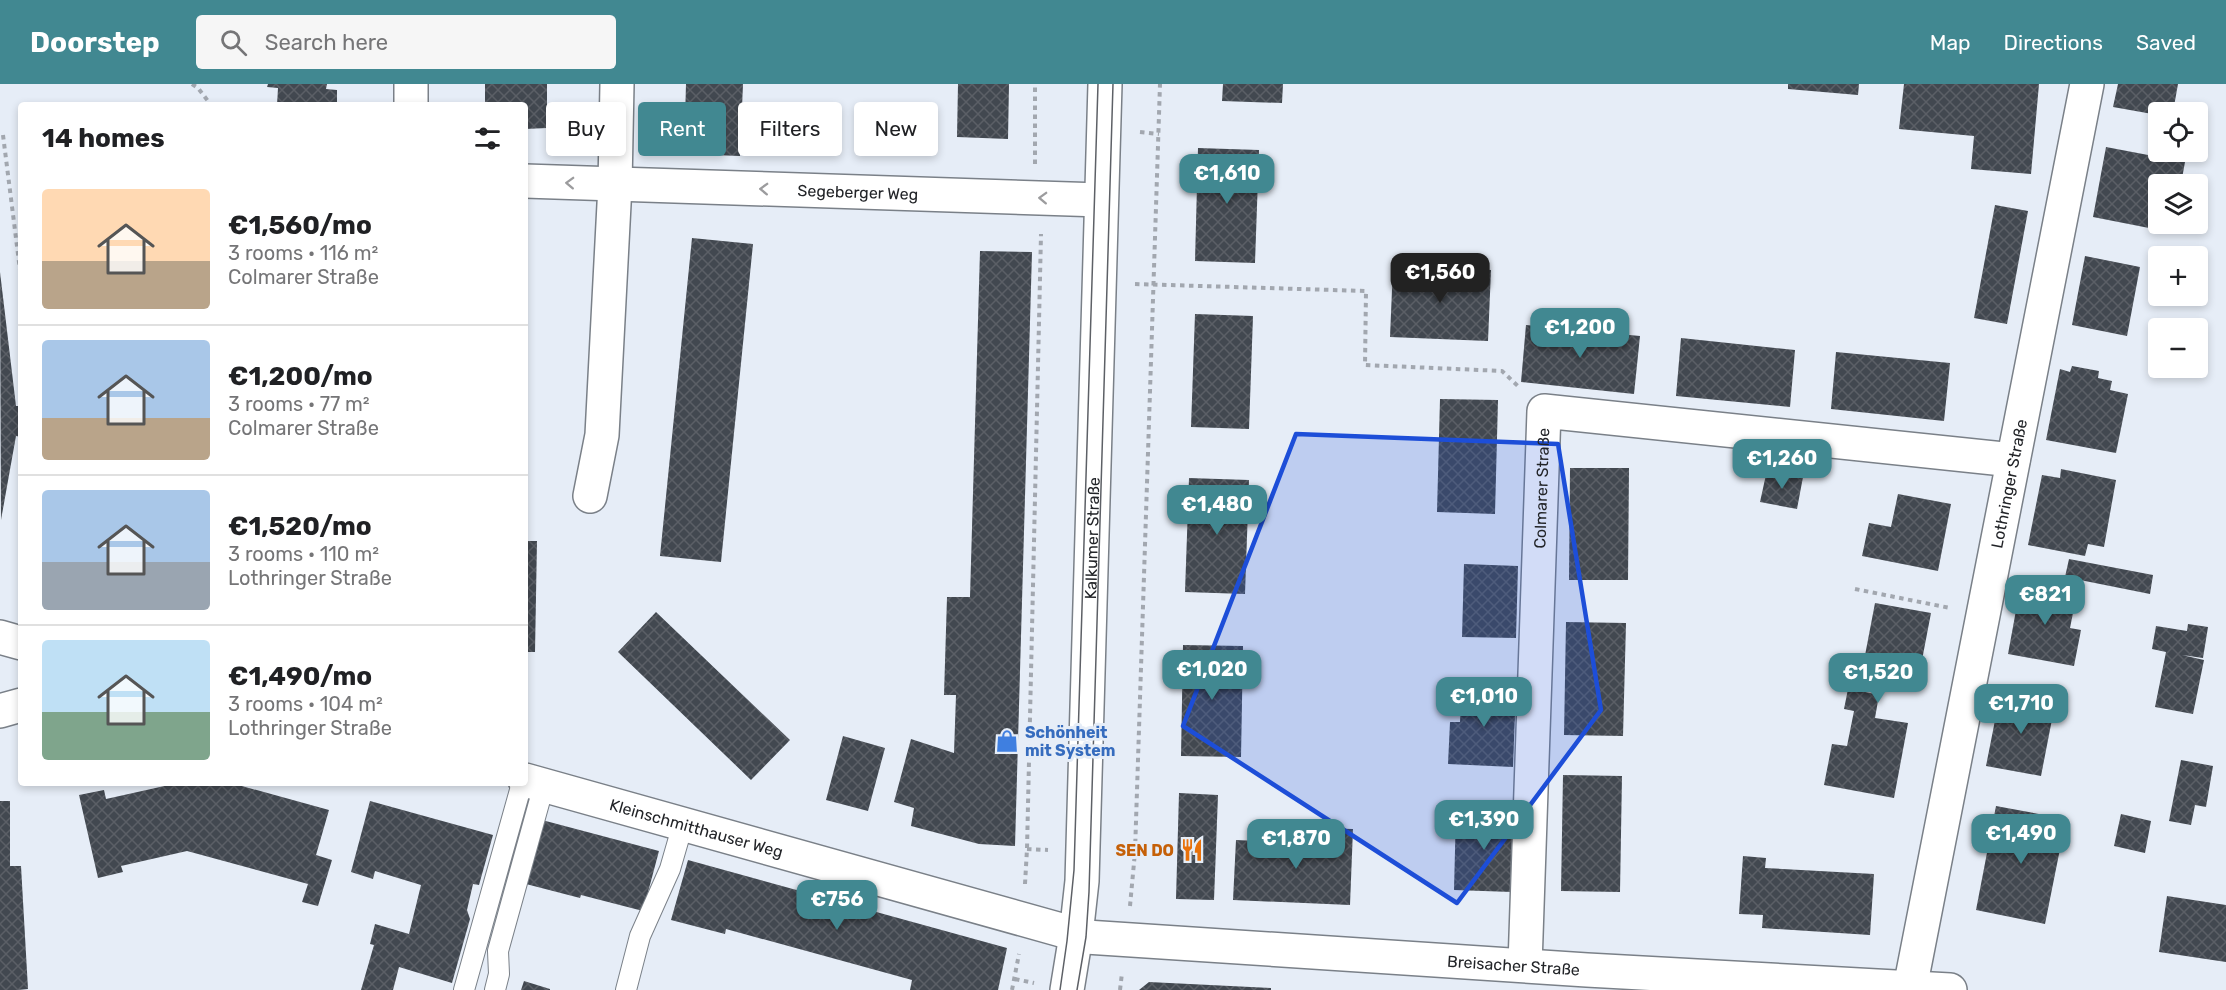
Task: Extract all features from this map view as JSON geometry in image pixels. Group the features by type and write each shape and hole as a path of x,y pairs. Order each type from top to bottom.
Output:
{"street":[{"path":"411,84 411,102"},
{"path":"590,495 602,435 615,184 617,84"},
{"name":"Kalkumer Straße","path":"1067,990 1076,935 1083,851 1105,84"},
{"name":"Lothringer Straße","path":"1910,988 2086,84"},
{"name":"Segeberger Weg","path":"528,181 1101,200"},
{"name":"Colmarer Straße","path":"1525,965 1544,411 2013,460"},
{"path":"0,637 18,642"},
{"path":"0,711 18,706"},
{"name":"Kleinschmitthauser Weg","path":"530,783 1076,935"},
{"name":"Breisacher Straße","path":"1076,935 1525,965 1586,980 1950,990"}],"lane":[{"path":"464,990 530,783"},
{"path":"495,990 499,974 498,951 530,783"},
{"path":"626,990 640,936 670,869 683,824"}],"path":[{"path":"192,84 209,102"},
{"path":"1012,990 1022,920 1027,849 1042,245 1034,151 1035,84"},
{"path":"1120,990 1135,852 1160,84"},
{"path":"1149,134 1159,134"},
{"path":"3,135 18,255"},
{"path":"1099,283 1366,291 1365,365 1502,371 1544,411"},
{"path":"1855,590 1983,615"}],"highlighted area":[{"path":"1296,434 1558,444 1601,710 1457,903 1183,726"}],"building":[{"path":"268,84 327,84 326,89 337,90 337,102 277,102 278,88 267,87"},
{"path":"485,84 547,84 546,128 528,129 528,102 485,102"},
{"path":"686,84 743,84 742,102 738,102 738,156 726,156 726,102 685,102"},
{"path":"958,84 1009,84 1008,139 957,137"},
{"path":"1223,84 1283,84 1282,103 1222,101"},
{"path":"1788,84 1859,84 1858,95 1788,89"},
{"path":"1904,84 2039,84 2031,174 1971,169 1974,136 1899,129"},
{"path":"2118,84 2178,84 2175,102 2148,102 2148,113 2113,107"},
{"path":"2106,147 2148,155 2148,162 2185,162 2183,174 2148,174 2148,228 2093,217"},
{"path":"1198,148 1259,150 1255,263 1195,261"},
{"path":"1995,205 2028,211 2007,324 1974,318"},
{"path":"692,238 753,244 721,562 660,556"},
{"path":"980,251 1032,252 1015,846 979,844 911,826 914,808 894,802 911,739 954,753 956,695 944,695 947,597 970,597"},
{"path":"2085,256 2140,267 2127,336 2072,325"},
{"path":"1393,266 1491,270 1488,341 1390,337"},
{"path":"0,272 16,406 18,406 18,436 16,436 1,520"},
{"path":"1195,314 1253,316 1249,429 1191,427"},
{"path":"1526,325 1640,336 1634,394 1521,382"},
{"path":"1681,338 1795,350 1790,407 1676,396"},
{"path":"1836,352 1950,363 1944,421 1831,409"},
{"path":"2072,366 2099,371 2098,378 2112,381 2110,390 2128,394 2116,453 2046,440 2060,369 2070,372"},
{"path":"1440,399 1498,400 1495,514 1437,512"},
{"path":"1570,468 1629,468 1628,580 1569,580"},
{"path":"2061,469 2116,480 2104,547 2088,544 2085,556 2028,545 2042,475 2060,478"},
{"path":"1767,470 1803,477 1797,509 1760,502"},
{"path":"1189,478 1249,480 1245,594 1185,592"},
{"path":"1898,494 1951,504 1938,571 1862,556 1869,523 1891,527"},
{"path":"528,541 537,541 535,652 528,652"},
{"path":"2069,559 2153,575 2150,594 2065,577"},
{"path":"1464,564 1518,566 1516,638 1462,637"},
{"path":"2021,583 2077,593 2070,628 2081,630 2074,666 2008,654"},
{"path":"1875,603 1931,613 1918,681 1869,672 1865,692 1879,695 1875,718 1908,723 1894,798 1824,785 1832,744 1847,746 1854,711 1844,709 1848,689 1837,687 1840,667 1862,671"},
{"path":"656,612 790,740 751,780 618,652"},
{"path":"1566,622 1626,623 1623,736 1564,735"},
{"path":"2188,624 2208,627 2203,658 2182,655 2204,660 2193,714 2155,707 2166,652 2152,649 2156,626 2187,631"},
{"path":"1183,645 1243,646 1241,757 1181,756"},
{"path":"1462,687 1516,689 1513,767 1448,764 1450,722 1460,722"},
{"path":"2000,695 2055,704 2041,776 1986,766"},
{"path":"843,736 885,748 868,811 826,800"},
{"path":"2181,760 2213,766 2206,807 2195,805 2191,825 2169,821"},
{"path":"1563,775 1622,776 1620,892 1561,891"},
{"path":"164,786 242,786 329,810 316,855 332,860 318,906 302,902 308,884 187,851 121,866 123,872 98,878 79,795 104,790 106,799"},
{"path":"1179,793 1218,795 1214,900 1176,899"},
{"path":"0,801 10,801 10,866 21,866 28,989 0,990"},
{"path":"370,801 493,835 479,885 473,884 467,910 470,919 452,983 399,967 393,990 361,990 374,945 370,944 375,924 409,934 421,885 375,871 373,879 351,872"},
{"path":"1996,806 2066,819 2045,924 1976,910"},
{"path":"1456,811 1515,812 1512,892 1454,890"},
{"path":"2121,814 2151,821 2145,853 2114,846"},
{"path":"542,820 659,851 643,911 526,884"},
{"path":"1317,828 1353,829 1350,905 1233,900 1236,840 1317,844"},
{"path":"1743,856 1766,858 1765,868 1874,874 1870,935 1762,928 1763,915 1739,914"},
{"path":"688,860 1007,948 998,990 910,990 912,980 726,929 725,934 671,920"},
{"path":"2167,896 2226,905 2226,962 2159,952"},
{"path":"524,981 550,989 550,990 521,990"},
{"path":"1149,982 1271,988 1271,990 1139,990"}],"tram line":[{"path":"1060,990 1074,870 1098,84"},
{"path":"1077,990 1086,937 1089,892 1113,84"}],"place":[{"name":"Schönheit mit System","path":"1007,741"},
{"name":"SEN DO","path":"1192,850"}]}
